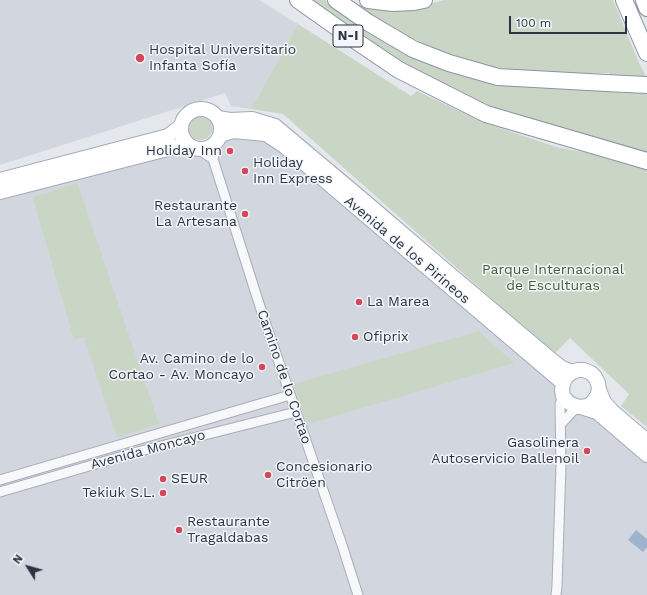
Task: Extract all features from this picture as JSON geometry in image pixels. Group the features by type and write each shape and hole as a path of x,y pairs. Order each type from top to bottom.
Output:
{"highway":[{"name":"N-I","path":"298,0 399,70 486,114 647,161"},
{"name":"N-I","path":"336,0 369,23 413,49 449,63 498,77 647,84"},
{"path":"368,0 393,3 424,0"},
{"path":"624,0 647,53"},
{"path":"644,0 647,8"}],"main road":[{"path":"197,108 208,110 214,113 218,118 221,125 218,138 210,147 205,149 192,146 184,140 181,134 182,122 185,115 192,110 197,108"},
{"name":"Avenida de los Pirineos","path":"218,118 230,120 252,119 275,126 562,368 566,384"},
{"path":"0,180 168,136 181,126"},
{"name":"Avenida de los Pirineos","path":"218,138 233,131 266,134 284,146 566,384"},
{"path":"0,192 192,146"},
{"path":"647,441 612,411 604,402 596,377 591,373 584,370 578,370 566,384 567,401 571,404 597,412 647,455"},
{"path":"580,407 588,406 593,402 599,390"}],"street":[{"path":"192,146 213,159 218,138"},
{"name":"Camino de lo Cortao","path":"213,159 264,320 358,595"},
{"path":"556,595 561,424 560,404 566,384"},
{"name":"Avenida Moncayo","path":"0,480 290,395"},
{"path":"561,424 573,411 580,407"},
{"name":"Avenida Moncayo","path":"0,492 144,450 296,412"},
{"path":"142,439 144,450"}],"shaded area":[{"name":"Hospital Universitario Infanta Sofía","path":"0,0 259,0 298,24 251,109 231,106 225,93 0,165"},
{"path":"233,131 266,134 421,263 579,407 647,455 647,595 0,595 0,193 187,144 198,149 209,147"}],"green space":[{"path":"307,0 325,0 346,15 497,82 557,89 609,91 609,73 536,74 484,65 436,49 397,31 356,4 381,7 424,6 444,0 613,0 639,63 647,78 647,156 492,108 430,79 389,55"},
{"name":"Parque Internacional de Esculturas","path":"298,24 411,96 417,91 485,123 556,147 603,156 647,169 647,427 621,406 629,394 570,338 554,354 283,114 251,109"},
{"path":"200,114 209,118 213,127 209,136 200,140 191,136 187,127 191,118"},
{"path":"77,183 159,424 118,437 84,337 74,340 33,198"},
{"path":"479,331 514,363 308,424 293,384"}],"water":[{"path":"636,530 647,539 647,547 643,552 628,540"}],"place":[{"name":"Hospital Universitario Infanta Sofía","path":"140,58"},
{"name":"Holiday Inn","path":"230,151"},
{"name":"Holiday Inn Express","path":"245,171"},
{"name":"Restaurante La Artesana","path":"245,214"},
{"name":"La Marea","path":"359,302"},
{"name":"Ofiprix","path":"355,337"},
{"name":"Av. Camino de lo Cortao - Av. Moncayo","path":"262,367"},
{"name":"Gasolinera Autoservicio Ballenoil","path":"587,451"},
{"name":"Concesionario Citröen","path":"268,475"},
{"name":"SEUR","path":"163,479"},
{"name":"Tekiuk S.L.","path":"163,493"},
{"name":"Restaurante Tragaldabas","path":"179,530"}]}
